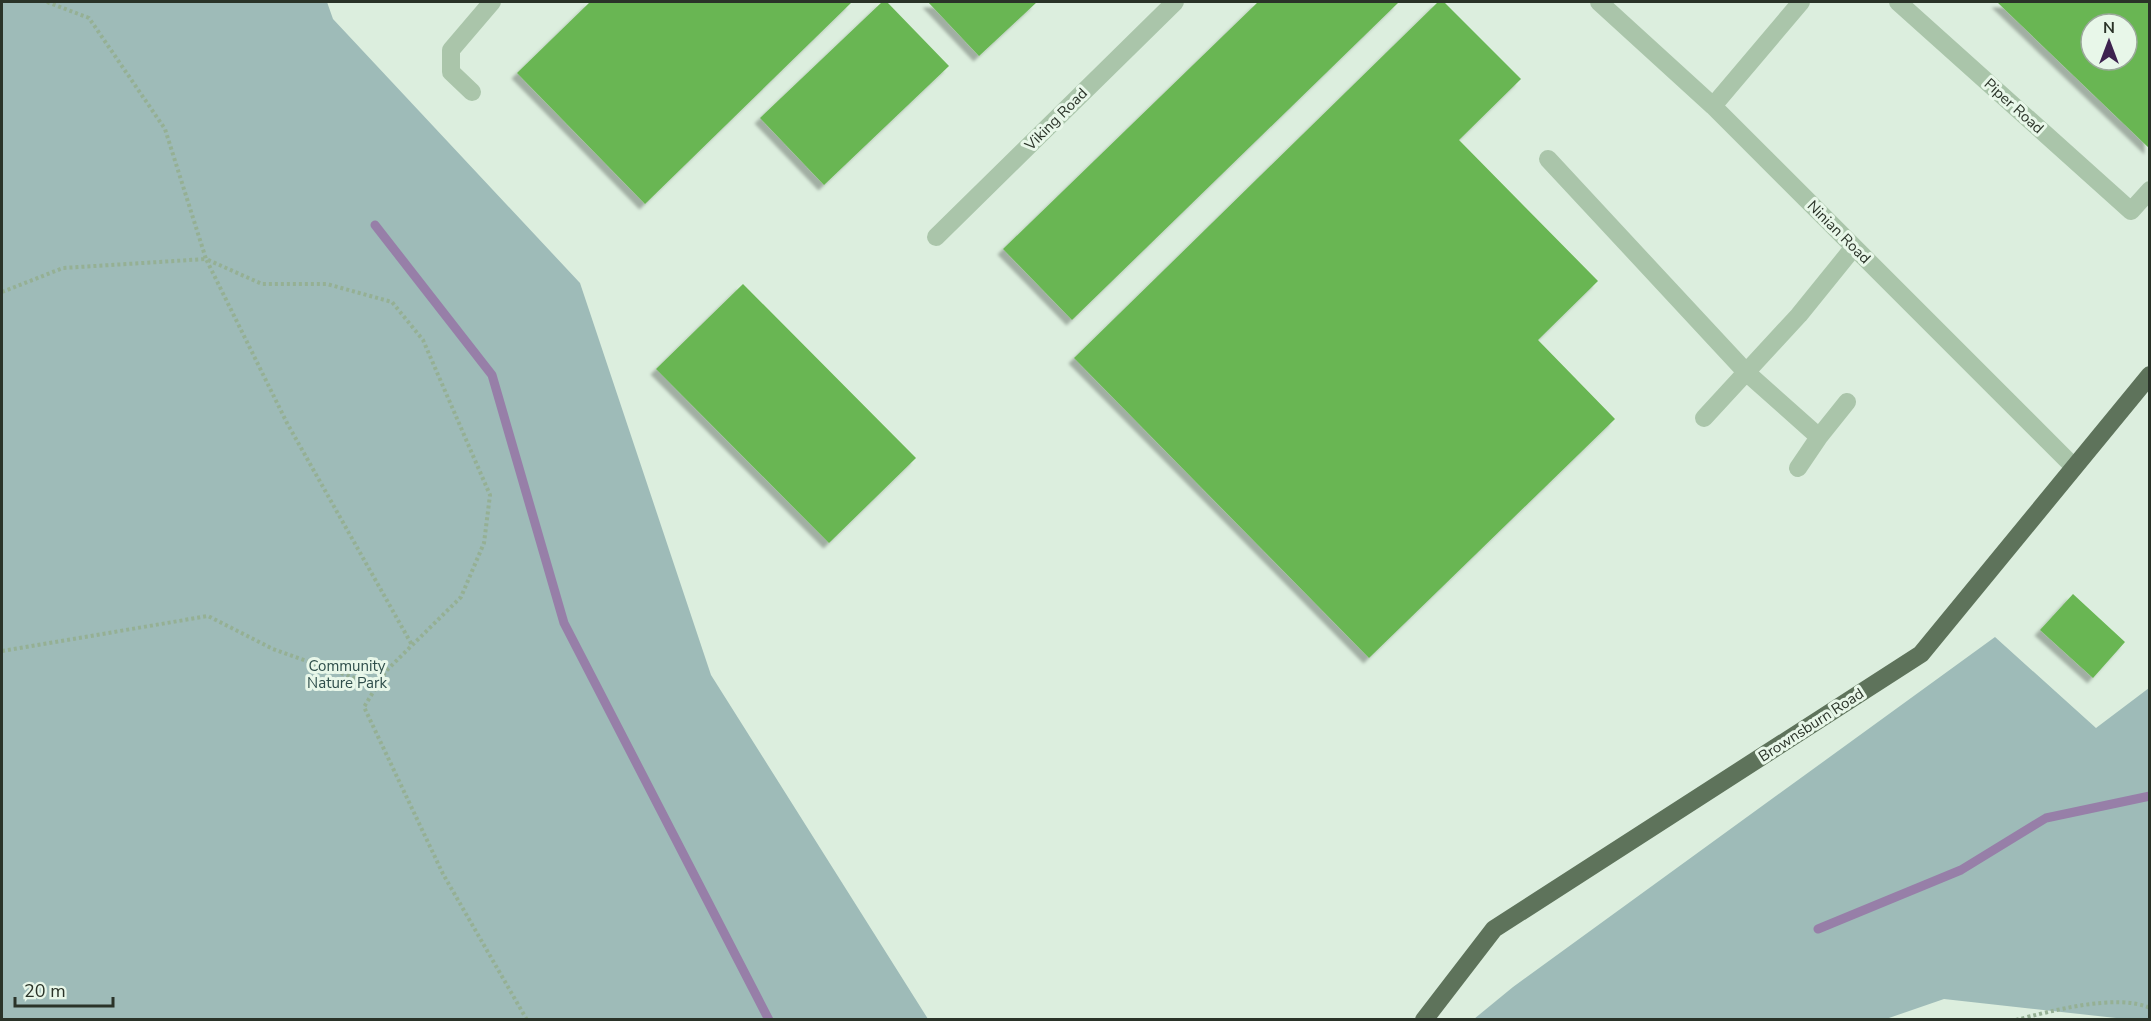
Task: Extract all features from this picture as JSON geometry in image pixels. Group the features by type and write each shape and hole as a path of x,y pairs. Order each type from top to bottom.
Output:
{"main road":[{"name":"Brownsburn Road","path":"1424,1020 1494,929 1921,654 2150,375"}],"street":[{"path":"472,92 451,72 451,50 492,2"},
{"name":"Viking Road","path":"936,237 1175,2"},
{"name":"Ninian Road","path":"1599,2 1713,106 2074,467"},
{"path":"1713,106 1801,2"},
{"name":"Piper Road","path":"1898,2 2131,211 2150,190"},
{"path":"1548,159 1746,372 1819,437"},
{"path":"1704,418 1799,315 1854,247"},
{"path":"1798,468 1847,402"}],"path":[{"path":"47,2 89,18 165,129 207,259 286,423 412,645"},
{"path":"2,292 63,268 207,259 262,284 327,284 392,302 423,340 490,495 484,543 461,597 386,671 364,708 443,874 527,1020"},
{"path":"2,651 208,615 273,649 377,686"},
{"path":"2016,1020 2074,1005 2139,1003 2150,1008"}],"green space":[{"name":"Community Nature Park","path":"2,2 327,2 333,19 580,283 711,675 928,1019 2,1019"},
{"path":"1995,637 2096,728 2149,688 2149,1019 2125,1019 1944,999 1886,1019 1474,1019 1513,987"}],"building":[{"path":"590,2 852,2 645,204 517,73"},
{"path":"882,2 887,2 949,66 824,185 760,118"},
{"path":"928,2 1037,2 979,56"},
{"path":"1258,2 1399,2 1072,320 1003,249"},
{"path":"1438,2 1444,2 1521,79 1459,140 1598,281 1538,340 1615,419 1369,658 1074,358"},
{"path":"1997,2 2150,2 2150,149"},
{"path":"743,284 916,458 829,543 656,369"},
{"path":"2073,594 2125,642 2093,678 2040,630"}],"waterway":[{"path":"375,225 492,375 564,623 769,1020"},
{"path":"1818,929 1961,870 2046,818 2150,796"}]}
